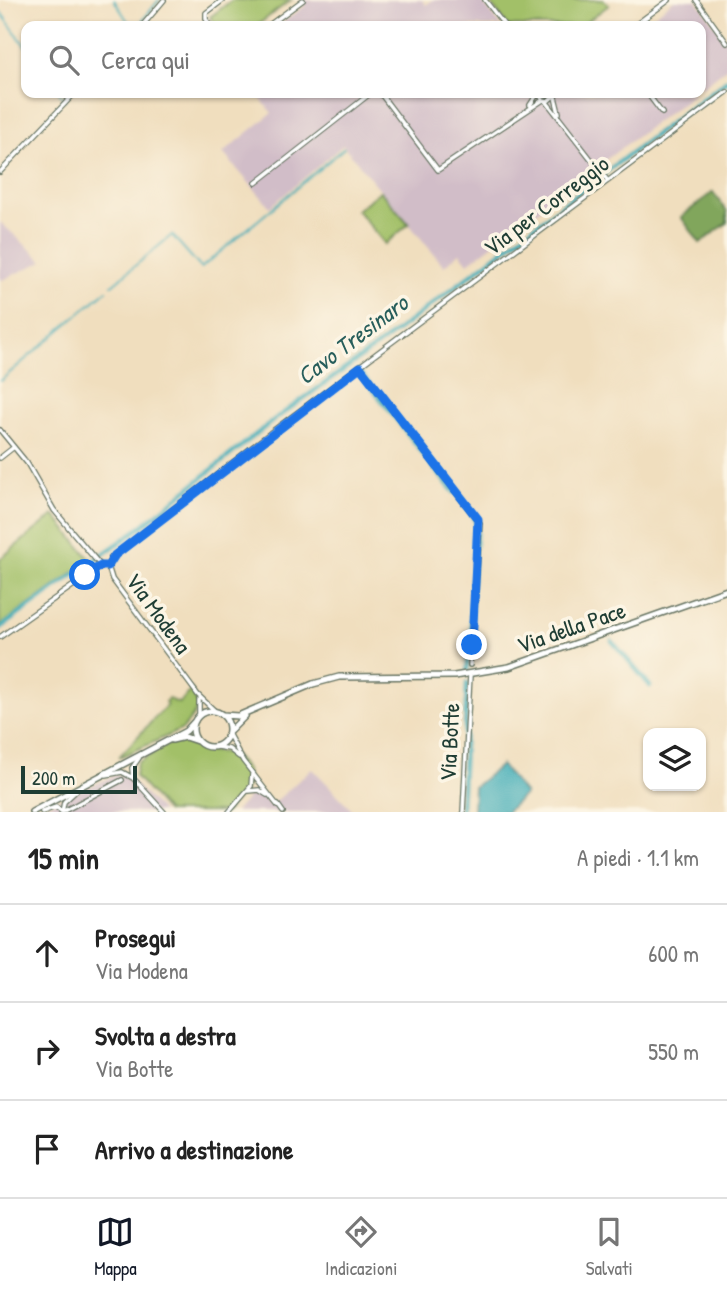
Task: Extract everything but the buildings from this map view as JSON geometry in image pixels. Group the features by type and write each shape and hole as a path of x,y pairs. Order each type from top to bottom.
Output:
{"main road":[{"name":"Via della Pace","path":"223,715 238,716 313,684 339,677 470,675 527,663 727,590"},
{"name":"Via della Pace","path":"217,747 239,720 260,708"},
{"path":"32,812 186,731 200,715 215,711 223,715 229,733"},
{"path":"195,721 193,733 199,743"},
{"path":"156,745 185,737 217,747"}],"street":[{"path":"146,21 164,0"},
{"path":"207,21 206,13 223,0"},
{"path":"275,21 303,0"},
{"path":"485,0 501,21"},
{"path":"654,0 660,7"},
{"path":"641,21 668,0"},
{"path":"696,0 727,43"},
{"name":"Via per Correggio","path":"387,346 607,179 727,92"},
{"path":"0,172 70,98"},
{"path":"256,183 364,98"},
{"path":"384,98 438,170 528,107 550,98"},
{"path":"528,107 534,98"},
{"path":"542,98 607,179"},
{"path":"557,98 561,119"},
{"path":"651,98 662,113"},
{"name":"Via Modena","path":"215,711 198,695 112,579 108,566 115,555 387,346"},
{"path":"360,367 478,519 470,665"},
{"path":"0,430 30,467 54,510 100,564 108,566"},
{"path":"0,458 14,447"},
{"path":"0,637 100,564"},
{"name":"Via Botte","path":"463,812 470,675"},
{"path":"198,695 200,715"},
{"path":"229,733 243,761"},
{"path":"217,747 232,751 243,761 283,812"},
{"path":"133,778 135,762 148,750"},
{"path":"94,779 120,772 133,778 164,812"},
{"path":"229,812 253,783 252,772"},
{"path":"62,812 122,780"},
{"path":"62,812 64,802 80,786"},
{"path":"247,792 259,790 278,806"},
{"path":"42,812 56,807 62,812"}],"shaded area":[{"path":"301,0 422,0 426,5 432,0 481,0 497,21 285,21 305,6"},
{"path":"674,0 697,0 727,42 727,68 706,84 706,21 647,21"},
{"path":"260,98 688,98 468,263 460,253 444,266 343,145 270,207 223,153 272,113"},
{"path":"0,222 43,261 0,281"},
{"path":"312,768 354,812 235,812 252,793 260,794 271,806"},
{"path":"116,775 125,775 162,812 30,812"}],"green space":[{"path":"232,0 291,0 263,21 213,21 210,17"},
{"path":"488,0 604,0 609,5 588,21 504,21"},
{"path":"380,191 409,224 385,244 357,210"},
{"path":"713,192 727,212 727,223 700,243 681,217"},
{"path":"54,515 91,560 0,626 0,559"},
{"path":"192,690 198,708 183,729 118,758 167,705 165,702 168,699 179,703"},
{"path":"182,740 208,751 231,753 247,770 248,786 226,812 167,812 135,776 137,763 168,744"}],"water":[{"path":"501,765 525,794 506,812 473,812 474,787"}],"waterway":[{"path":"114,0 128,21"},
{"path":"142,21 159,0"},
{"path":"0,11 21,40"},
{"name":"Cavo Tresinaro","path":"706,96 727,80"},
{"name":"Cavo Tresinaro","path":"0,628 138,529 275,419 385,340 703,98"},
{"path":"112,285 172,235 201,268 344,148"},
{"path":"0,381 107,290"},
{"path":"359,371 439,474"},
{"path":"441,477 454,492"},
{"path":"473,515 477,527 474,556"},
{"path":"471,596 474,559"},
{"path":"471,601 471,624"},
{"path":"467,671 471,627"},
{"path":"612,641 650,686"},
{"path":"461,812 467,683"}],"route":[{"path":"85,575 101,566 108,566 111,558 191,498 270,433 360,367 480,523 472,645"}]}
